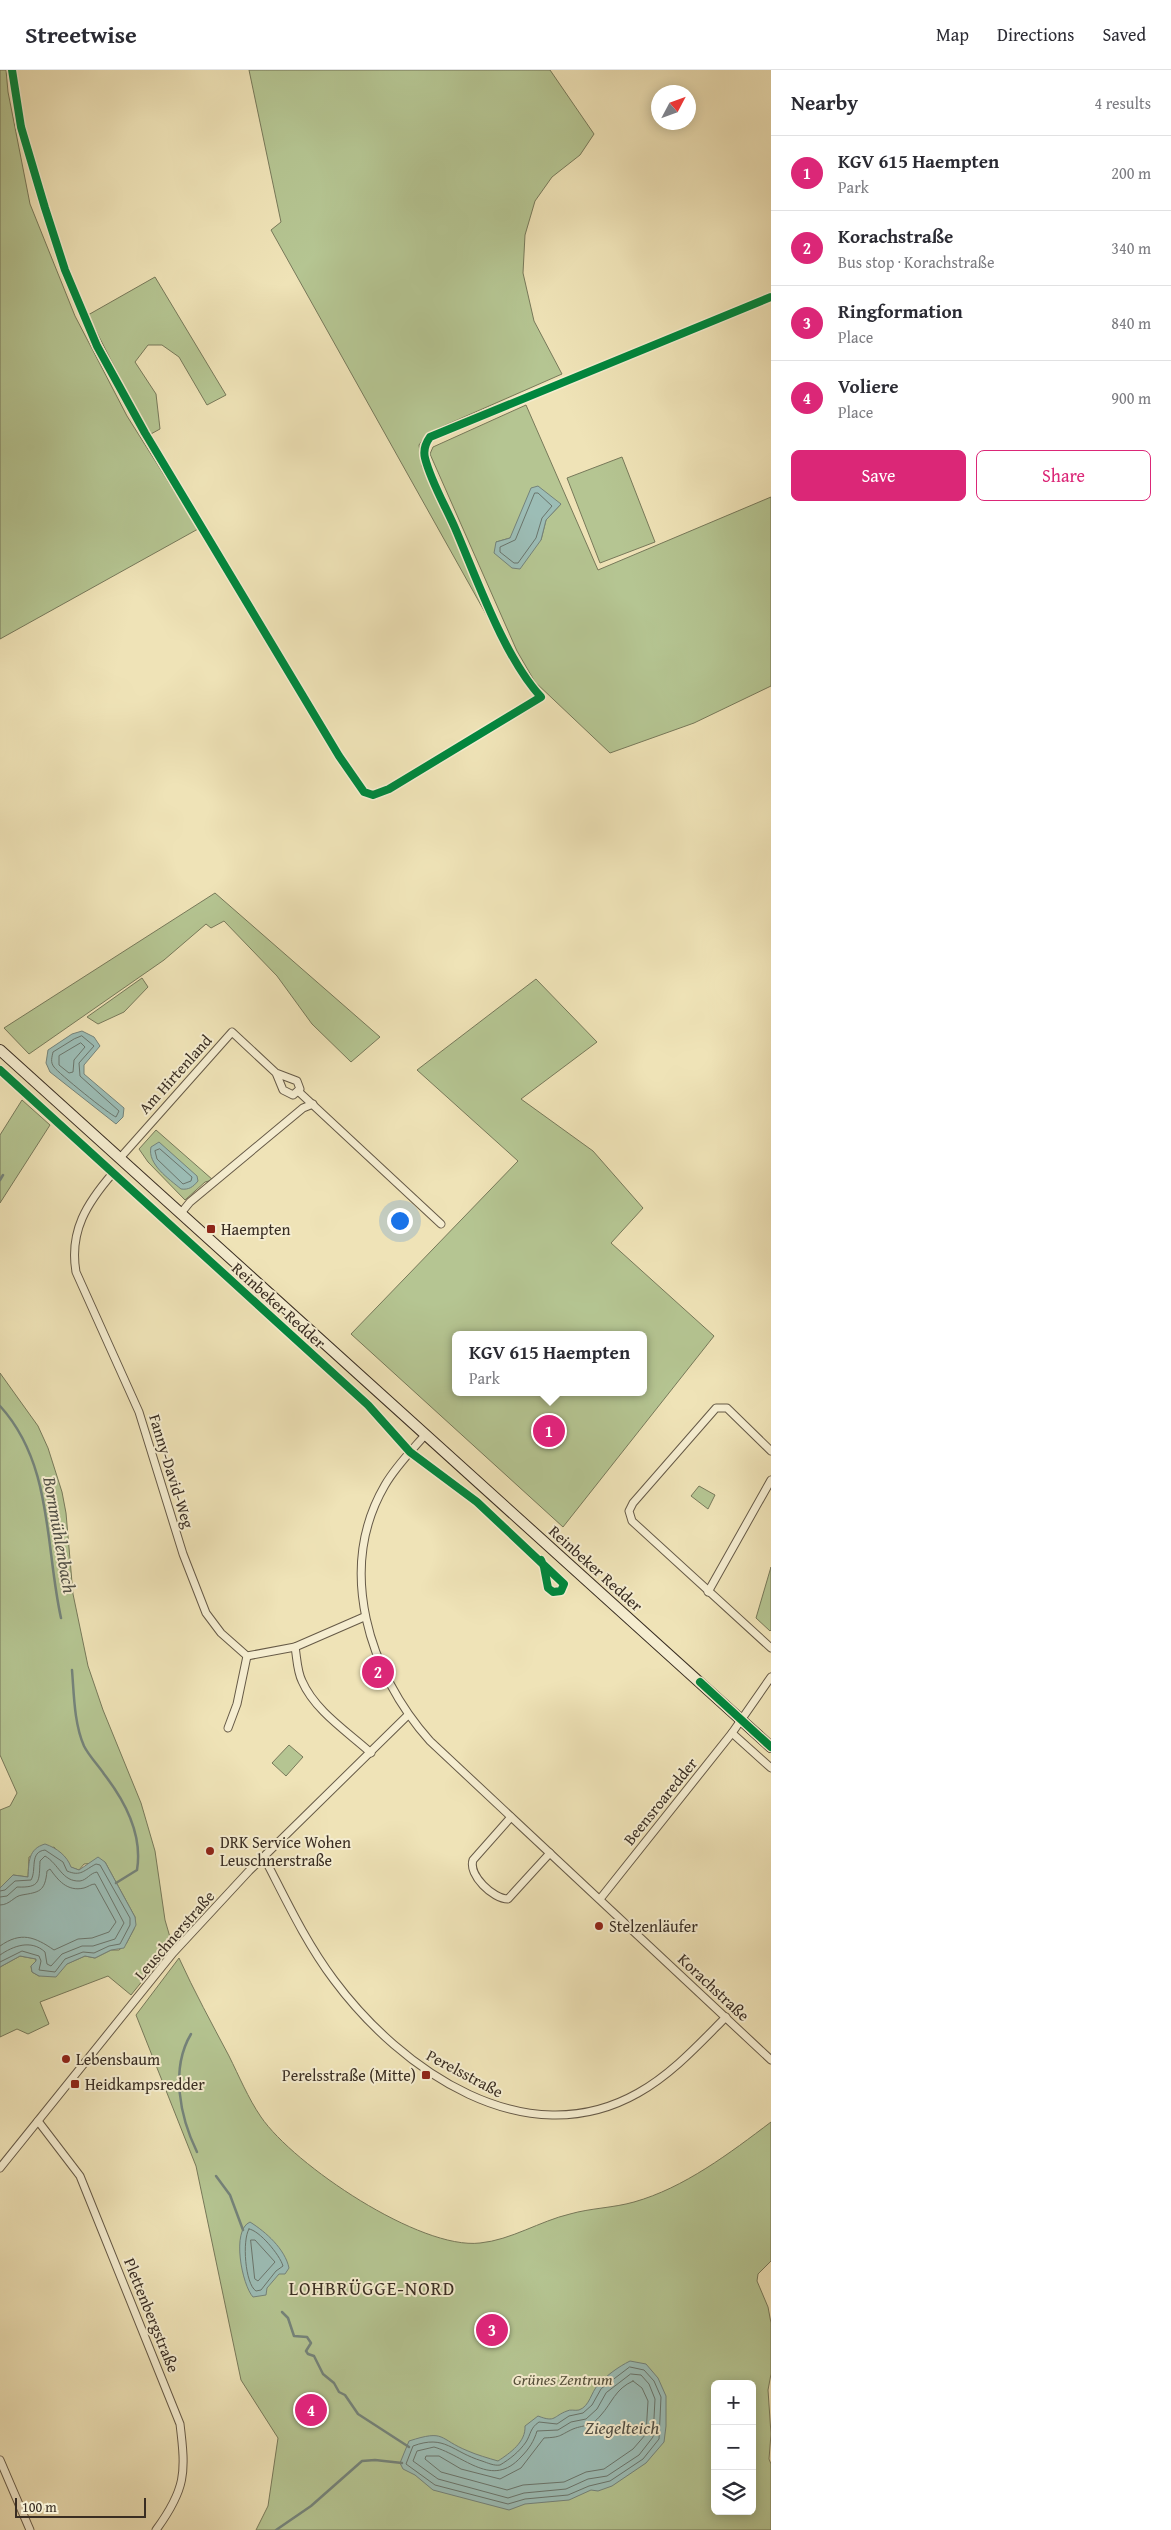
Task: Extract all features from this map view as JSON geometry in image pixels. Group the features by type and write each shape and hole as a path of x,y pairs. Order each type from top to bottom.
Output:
{"main road":[{"name":"Reinbeker Redder","path":"0,1050 771,1747"}],"street":[{"name":"Am Hirtenland","path":"120,1158 232,1032 276,1073 297,1081 298,1091 313,1104"},
{"name":"Reinbeker Redder","path":"0,1070 368,1405 410,1452 477,1502 541,1560"},
{"name":"Am Hirtenland","path":"276,1073 283,1090 288,1094 298,1091"},
{"path":"181,1213 190,1202 295,1114 309,1104 313,1104 441,1224"},
{"name":"Fanny-David-Weg","path":"113,1173 87,1206 77,1232 73,1250 76,1272 139,1412 183,1554 206,1613 221,1633 247,1656"},
{"path":"771,1451 727,1408 716,1408 630,1508 629,1515 632,1521 771,1648"},
{"name":"Korachstraße","path":"426,1434 385,1485 366,1538 360,1566 364,1617 387,1676 408,1715 430,1741 771,2060"},
{"path":"708,1592 771,1480"},
{"path":"228,1728 237,1704 247,1656 295,1647 364,1617"},
{"path":"295,1647 301,1680 309,1693 318,1704 371,1753"},
{"name":"Beensroaredder","path":"600,1899 732,1733 771,1677"},
{"name":"Leuschnerstraße","path":"0,2168 114,2030 173,1953 262,1859 408,1715"},
{"path":"732,1733 771,1768"},
{"path":"511,1817 473,1860 472,1869 475,1876 500,1898 508,1899 550,1853"},
{"name":"Perelsstraße","path":"262,1859 268,1865 310,1945 358,2010 416,2063 450,2084 500,2108 538,2115 567,2115 593,2111 637,2094 676,2067 726,2017"},
{"name":"Plettenbergstraße","path":"38,2121 80,2176 180,2424 184,2461 181,2488 156,2530"},
{"path":"0,2460 30,2530"}],"green space":[{"path":"0,70 6,70 8,92 30,204 75,316 127,416 198,529 0,639"},
{"path":"249,70 550,70 594,134 580,155 552,177 535,201 525,235 523,273 534,321 562,374 439,428 426,435 419,445 422,466 496,632 271,230 281,222"},
{"path":"155,277 226,395 207,405 179,357 162,345 148,345 135,362 156,394 160,429 149,435 88,315"},
{"path":"526,405 598,570 771,497 771,686 694,723 610,753 535,682 517,651 430,454 433,447","holes":["561,504 546,520 541,540 496,542 510,538"]},
{"path":"622,457 655,542 600,563 567,478"},
{"path":"215,893 380,1037 351,1062 312,1024 277,976 224,921 211,928 206,924 164,960 29,1054 4,1028"},
{"path":"142,978 148,987 124,1012 98,1024 87,1017"},
{"path":"536,979 597,1042 521,1099 593,1151 643,1208 611,1243 714,1336 563,1527 351,1334 518,1161 417,1070"},
{"path":"22,1100 50,1125 0,1203 0,1135"},
{"path":"156,1130 213,1180 205,1182 185,1200 148,1162 139,1149"},
{"path":"0,1373 38,1426 48,1448 62,1492 66,1513 73,1594 88,1666 103,1710 141,1803 155,1851 165,1920 172,1944 131,1995 108,1976 40,2002 49,2024 28,2034 17,2029 0,2037 0,1967 20,1956 36,1959 31,1966 32,1972 39,1976 85,1956 95,1958 111,1950 119,1950 126,1944 134,1929 135,1917 105,1862 84,1864 79,1870 70,1867 54,1847 29,1857 28,1877 13,1875 0,1888 0,1810 10,1806 17,1793 0,1755"},
{"path":"699,1486 715,1495 708,1509 691,1496"},
{"path":"771,1567 771,1630 770,1631 756,1618"},
{"path":"289,1745 303,1757 286,1776 272,1763"},
{"name":"Grünes Zentrum","path":"179,1958 252,2102 261,2117 277,2136 329,2180 360,2201 393,2219 425,2233 455,2242 480,2243 492,2241 559,2217 586,2210 626,2204 653,2196 689,2179 771,2122 771,2261 758,2274 757,2281 768,2307 771,2323 771,2374 768,2390 771,2434 769,2459 771,2464 771,2530 256,2530 268,2506 278,2438 241,2380 196,2166 136,2015"}],"water":[{"path":"538,486 561,504 546,520 541,540 520,569 512,568 494,553 496,542 510,538 531,488"},
{"path":"82,1031 94,1037 100,1046 84,1065 84,1074 124,1108 123,1117 116,1124 50,1072 46,1063 48,1050 72,1034"},
{"path":"159,1142 197,1176 198,1181 193,1186 181,1189 160,1171 152,1159 151,1153 151,1147"},
{"path":"45,1844 57,1850 67,1859 71,1867 79,1870 98,1857 105,1862 135,1917 136,1925 124,1948 111,1950 95,1958 85,1956 67,1964 56,1977 39,1976 32,1972 31,1966 36,1959 20,1956 0,1967 0,1888 13,1875 28,1877 29,1861 32,1853 39,1846"},
{"path":"250,2222 274,2242 283,2254 289,2268 285,2274 279,2274 267,2288 266,2295 253,2297 245,2281 240,2258 241,2235 244,2227"},
{"name":"Ziegelteich","path":"630,2361 646,2364 658,2378 666,2396 664,2442 646,2463 612,2486 598,2491 591,2490 569,2500 525,2504 509,2510 433,2490 415,2475 403,2469 400,2463 409,2441 430,2436 441,2437 458,2447 498,2461 520,2442 525,2432 525,2426 538,2416 551,2419 568,2410 583,2408 601,2381"}],"waterway":[{"name":"Bornmühlenbach","path":"0,1180 3,1175"},
{"name":"Bornmühlenbach","path":"0,1406 17,1429 30,1453 38,1480 49,1535 61,1618"},
{"name":"Bornmühlenbach","path":"72,1670 76,1718 84,1746 119,1795 135,1831 138,1857 137,1870 116,1883"},
{"name":"Bornmühlenbach","path":"191,2034 181,2062 179,2077 182,2109 197,2152"},
{"name":"Bornmühlenbach","path":"216,2176 230,2195 243,2230"},
{"name":"Bornmühlenbach","path":"282,2312 288,2318 294,2336 307,2337 311,2343 306,2351 314,2356 323,2374 334,2383 339,2392 345,2395 358,2414 409,2447"},
{"name":"Bornmühlenbach","path":"276,2530 311,2506 362,2461 375,2460 402,2463"}],"cycle path":[{"path":"12,70 21,127 45,208 65,270 97,346 145,433 339,756 364,792 373,795 389,789 541,697 515,661 503,639 455,528 434,485 424,455 425,447 430,437 771,297"},
{"path":"0,1070 368,1405 410,1452 477,1502 564,1584 561,1591 553,1592 548,1588 544,1567 541,1560"},
{"path":"700,1682 771,1747"}],"place":[{"name":"Haempten","path":"211,1229"},
{"name":"KGV 615 Haempten","path":"549,1431"},
{"name":"Korachstraße","path":"378,1672"},
{"name":"DRK Service Wohen Leuschnerstraße","path":"210,1851"},
{"name":"Stelzenläufer","path":"599,1926"},
{"name":"Lebensbaum","path":"66,2059"},
{"name":"Perelsstraße (Mitte)","path":"426,2075"},
{"name":"Heidkampsredder","path":"75,2084"},
{"name":"Ringformation","path":"492,2330"},
{"name":"Voliere","path":"311,2410"}],"district":[{"name":"LOHBRÜGGE-NORD","path":"372,2288"}]}
